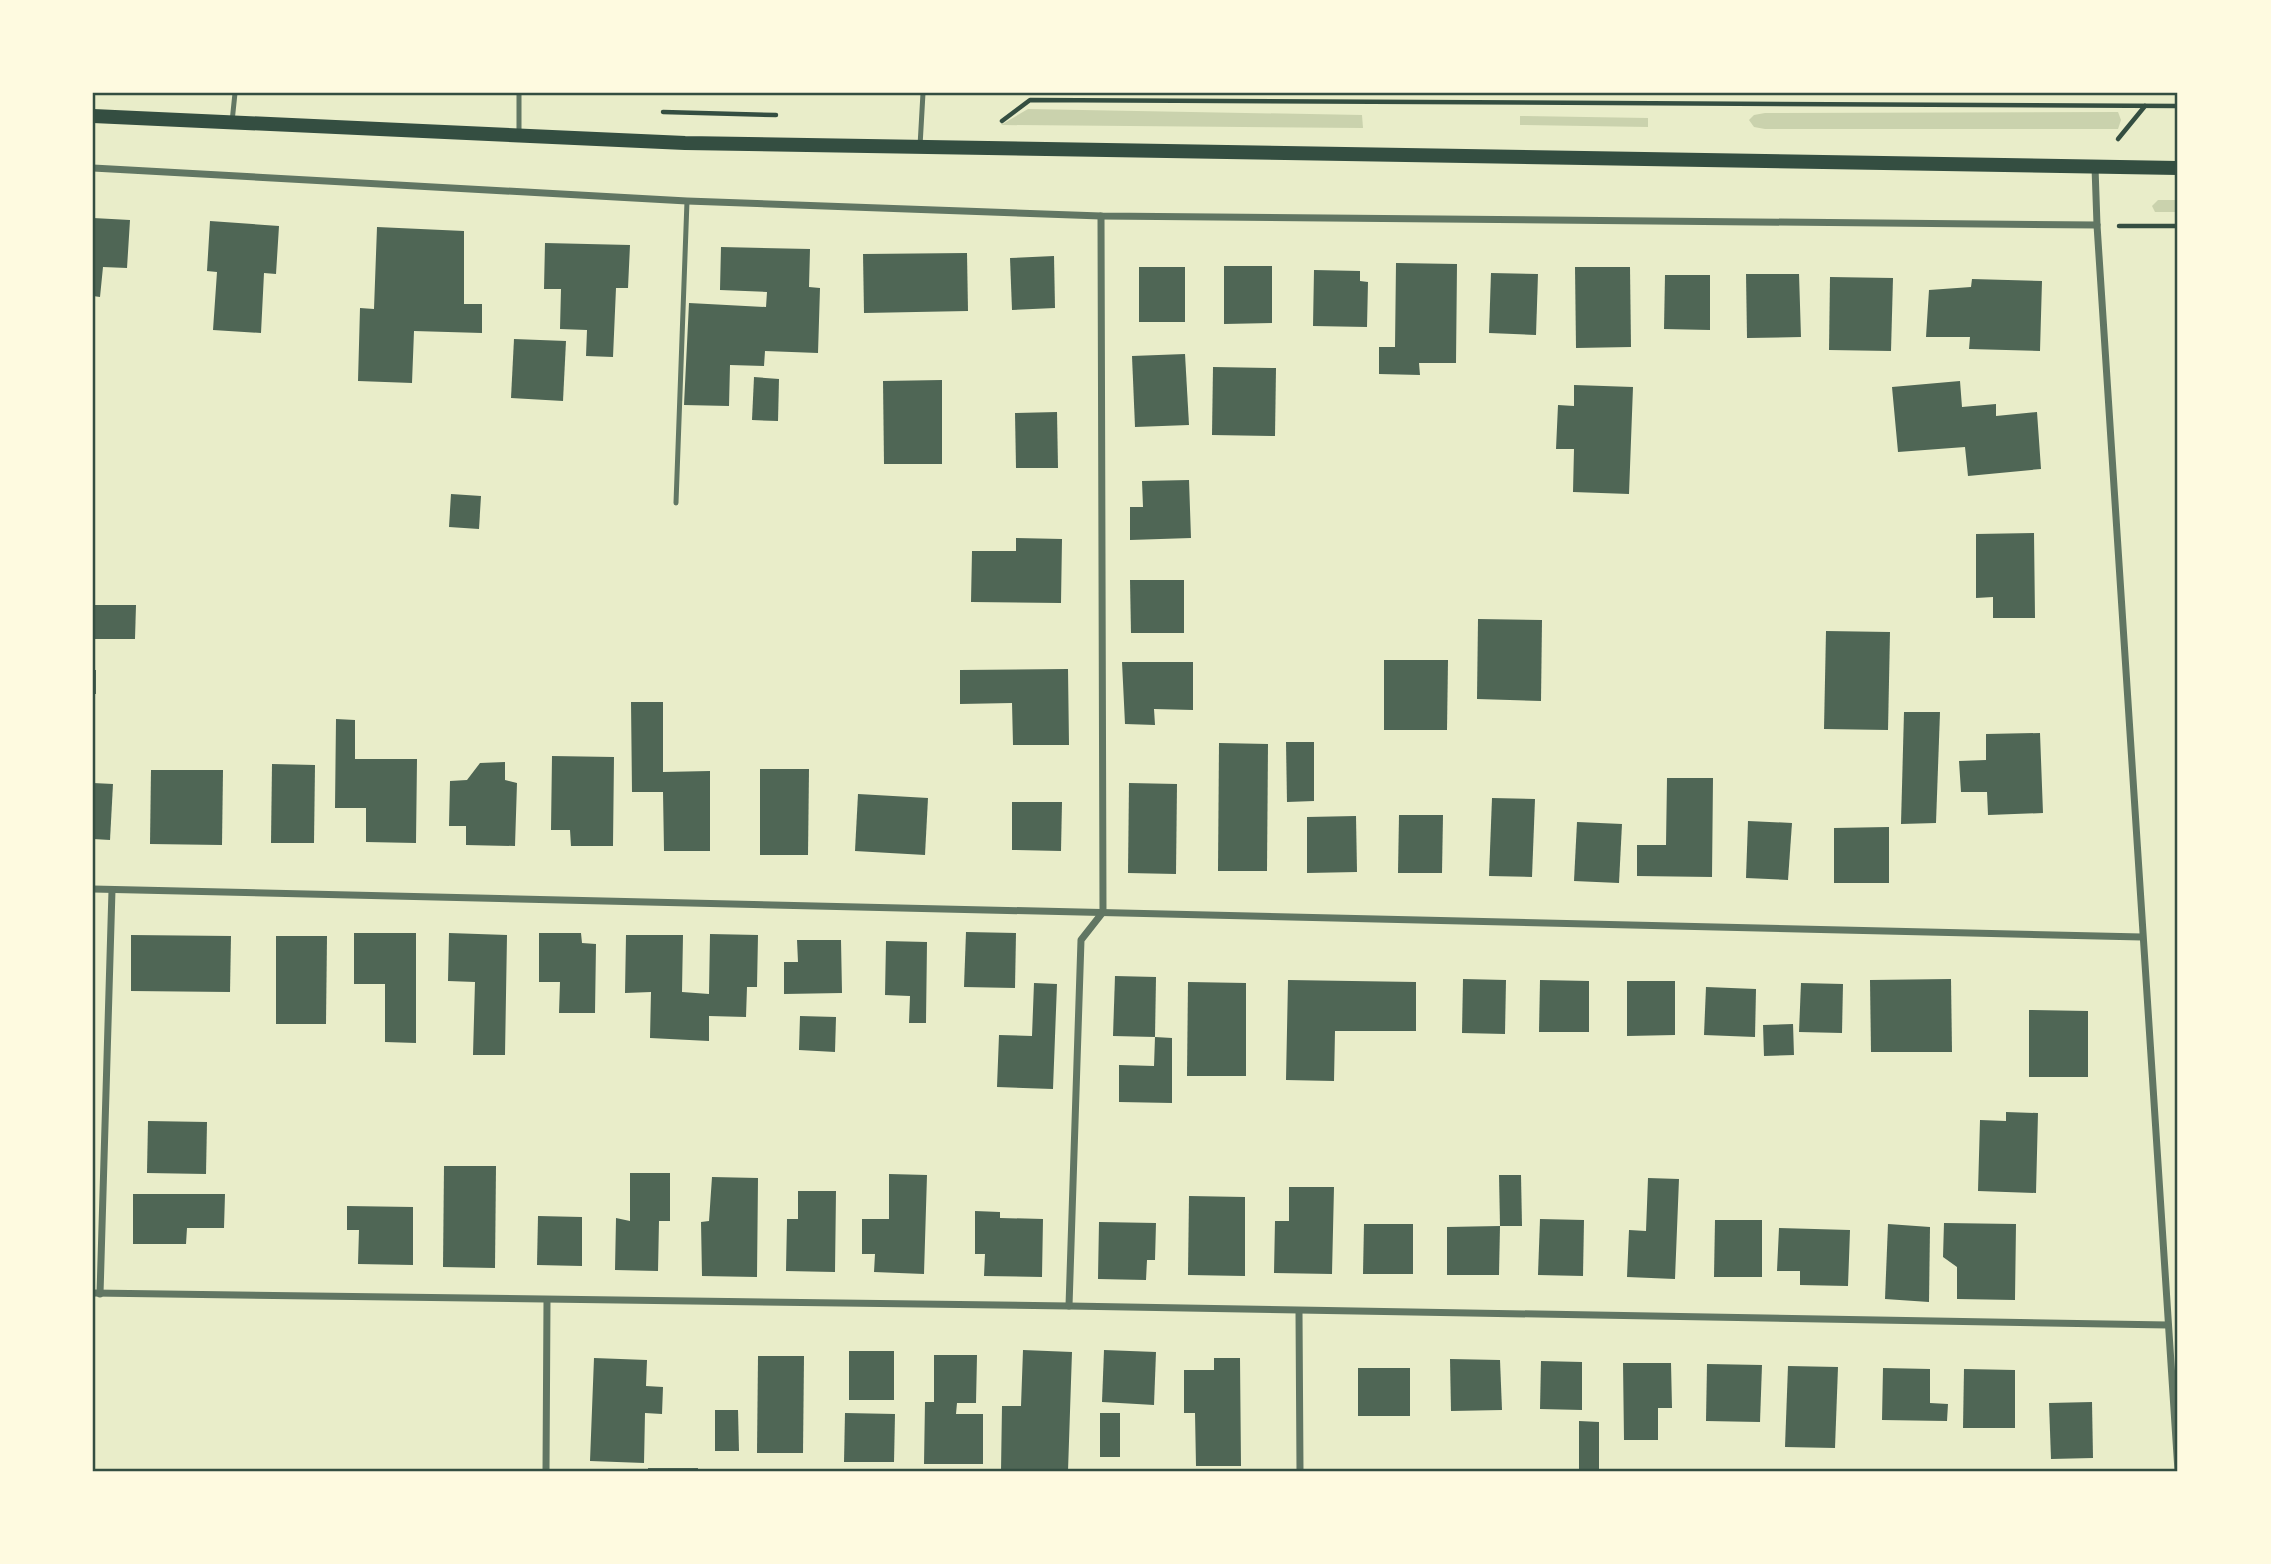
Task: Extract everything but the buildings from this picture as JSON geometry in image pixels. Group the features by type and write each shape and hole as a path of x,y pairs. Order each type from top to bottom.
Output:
{"main road":[{"path":"93,116 685,143 2178,168"}],"street":[{"path":"2095,167 2178,1471"},
{"path":"93,168 687,201 1101,216 2097,225"},
{"path":"1069,1306 1082,940 1103,912 1101,216"},
{"path":"93,889 2142,937"},
{"path":"112,890 96,1294 1069,1306 2168,1325"},
{"path":"546,1471 548,1300"},
{"path":"1299,1312 1300,1471"}],"lane":[{"path":"232,122 235,93"},
{"path":"519,93 519,135"},
{"path":"920,147 923,93"},
{"path":"676,503 687,201"}],"path":[{"path":"965,148 1030,100 2178,106"},
{"path":"2095,167 2145,106"},
{"path":"658,112 783,115"},
{"path":"991,118 1005,119"},
{"path":"2097,225 2178,226"}],"green space":[{"path":"1028,109 1362,115 1363,128 1001,125"},
{"path":"2118,112 2121,120 2118,129 1765,129 1754,127 1749,120 1754,115 1765,113"},
{"path":"1520,116 1648,118 1648,127 1520,125"},
{"path":"2158,200 2178,200 2178,212 2155,212 2152,206"}]}
